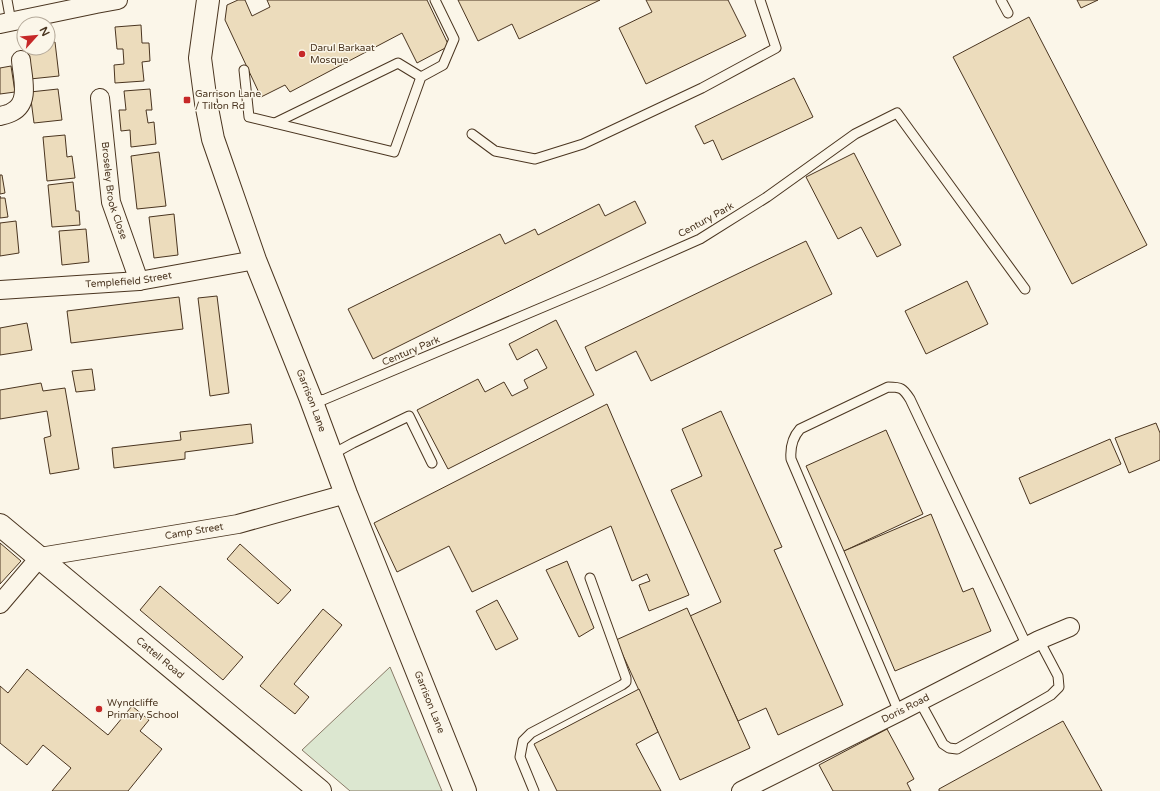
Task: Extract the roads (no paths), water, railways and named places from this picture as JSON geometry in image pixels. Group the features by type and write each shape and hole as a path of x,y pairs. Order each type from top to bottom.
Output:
{"street":[{"path":"5,23 118,0"},
{"name":"Garrison Lane","path":"208,0 200,58 206,103 213,139 255,260 310,397 346,494 465,791"},
{"path":"0,116 16,110 21,105 23,100 24,93 21,60"},
{"name":"Broseley Brook Close","path":"100,98 111,202 139,281"},
{"name":"Templefield Street","path":"0,290 139,281 255,260"},
{"name":"Camp Street","path":"40,557 238,524 346,494"},
{"name":"Cattell Road","path":"0,525 320,791"},
{"path":"0,604 40,557"},
{"name":"Doris Road","path":"741,791 920,702 1033,643 1070,627"}],"lane":[{"path":"5,23 7,0"},
{"path":"244,70 249,116 394,152 421,78 443,65 454,39 435,0"},
{"path":"472,134 495,151 535,159 582,144 702,88 776,48 760,0"},
{"path":"1002,0 1008,13"},
{"path":"275,123 398,64 421,78"},
{"name":"Century Park","path":"310,397 323,400 600,283 700,238 767,197 855,134 897,113 1025,289"},
{"path":"899,712 791,459 790,449 796,434 800,429 888,387 898,387 906,392 1033,643 1058,676 1059,687 1051,695 957,749 949,748 943,744 920,702"},
{"path":"331,455 409,416 432,463"},
{"path":"534,791 520,757 523,742 531,732 626,682 626,678 590,578"}],"place":[{"name":"Darul Barkaat Mosque","path":"302,54"},
{"name":"Garrison Lane / Tilton Rd","path":"187,100"},
{"name":"Wyndcliffe Primary School","path":"99,709"}]}
